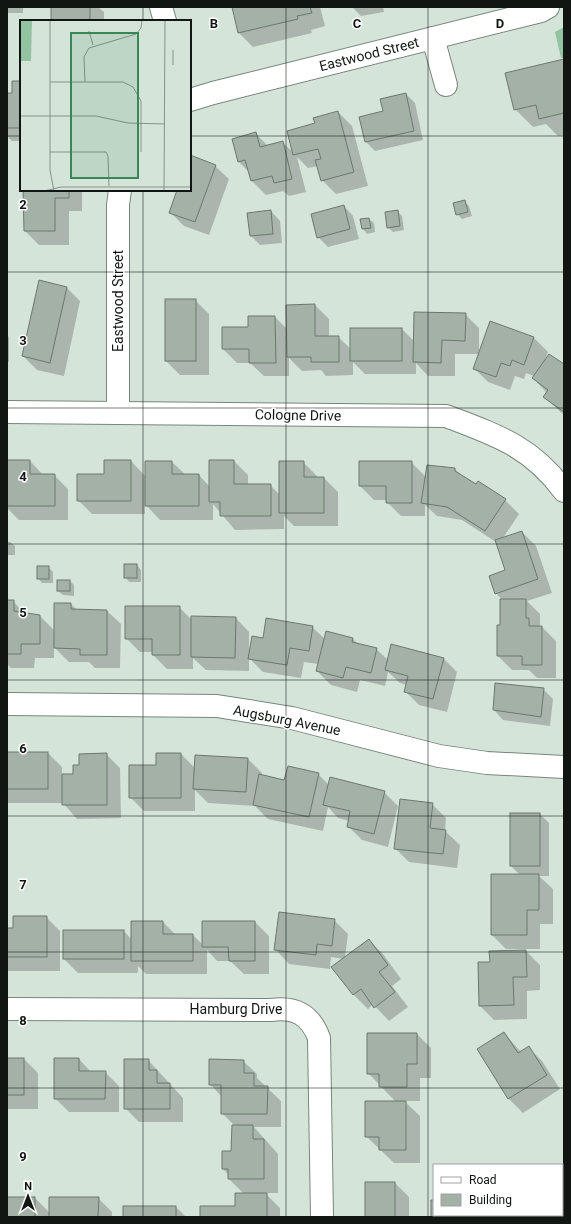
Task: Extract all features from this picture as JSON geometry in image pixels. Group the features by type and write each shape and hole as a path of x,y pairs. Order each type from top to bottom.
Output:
{"street":[{"path":"161,7 165,20"},
{"name":"Eastwood Street","path":"191,100 541,11 548,7"},
{"path":"433,38 446,85"},
{"name":"Eastwood Street","path":"118,413 118,205 120,191"},
{"name":"Cologne Drive","path":"7,412 446,416 511,442 534,458 554,477 564,491"},
{"name":"Augsburg Avenue","path":"7,704 217,706 292,718 439,756 487,763 564,767"},
{"name":"Hamburg Drive","path":"7,1009 271,1010 284,1008 297,1011 308,1019 316,1029 319,1038 322,1217"}],"green space":[{"path":"564,27 564,58 561,58 555,32"}],"building":[{"path":"51,7 90,7 90,20 51,20"},
{"path":"232,7 310,7 312,13 297,16 298,19 238,33"},
{"path":"564,59 564,113 539,119 536,105 514,110 505,73"},
{"path":"12,81 20,81 20,128 7,128 7,93 12,93"},
{"path":"406,93 414,131 365,142 359,117 383,111 380,99"},
{"path":"338,111 354,172 321,181 315,160 321,159 318,149 293,155 287,131 315,123 313,118"},
{"path":"256,132 260,147 283,141 292,179 274,183 272,176 251,181 245,160 238,162 232,139"},
{"path":"191,155 216,165 195,222 169,213 177,191 191,191"},
{"path":"23,191 69,191 69,198 55,198 55,231 24,231"},
{"path":"465,200 468,212 456,215 453,203"},
{"path":"344,205 350,229 317,238 311,214"},
{"path":"271,210 273,234 250,236 247,213"},
{"path":"398,210 400,226 387,228 385,212"},
{"path":"369,218 371,228 362,229 360,219"},
{"path":"39,280 67,287 50,363 22,356"},
{"path":"165,299 196,299 196,361 165,361"},
{"path":"315,304 315,336 339,336 339,362 311,362 311,357 287,357 286,305"},
{"path":"414,312 466,313 465,341 442,340 441,363 413,362"},
{"path":"248,316 275,316 276,363 249,363 249,349 222,349 222,327 248,327"},
{"path":"490,321 534,337 524,365 512,360 510,366 501,363 496,377 473,369"},
{"path":"350,328 402,328 402,361 350,361"},
{"path":"549,354 564,364 564,412 543,397 548,390 532,378"},
{"path":"7,460 30,460 30,474 55,474 55,506 7,506"},
{"path":"104,460 131,460 131,501 77,501 77,474 104,474"},
{"path":"209,460 234,460 234,484 271,484 271,516 220,516 220,502 209,502"},
{"path":"145,461 172,461 172,474 199,474 199,506 145,506"},
{"path":"279,461 304,461 304,477 324,477 324,513 279,513"},
{"path":"359,461 412,461 412,503 386,503 386,486 359,486"},
{"path":"427,465 455,468 455,471 476,484 478,481 506,499 485,531 447,507 421,503"},
{"path":"522,531 538,579 495,594 489,576 505,570 495,540"},
{"path":"124,564 137,564 137,578 124,578"},
{"path":"37,566 49,566 49,579 37,579"},
{"path":"57,580 70,580 70,591 57,591"},
{"path":"500,599 526,599 526,618 529,618 529,626 542,626 542,665 522,665 522,656 497,656 497,625 500,625"},
{"path":"7,600 14,600 14,611 40,615 40,644 21,644 21,654 7,654"},
{"path":"54,603 71,603 71,609 107,610 107,655 80,655 80,649 54,648"},
{"path":"125,606 180,606 180,655 152,655 152,639 125,639"},
{"path":"191,616 236,617 235,658 191,657"},
{"path":"266,618 313,626 309,651 290,648 287,665 248,659 252,636 263,638"},
{"path":"326,631 353,638 352,642 377,648 371,673 346,667 343,678 316,671"},
{"path":"391,644 444,658 433,699 404,692 408,676 385,670"},
{"path":"495,683 544,688 541,717 493,710"},
{"path":"7,752 48,752 48,789 7,789"},
{"path":"107,753 107,805 62,805 62,774 73,774 73,765 79,765 79,754"},
{"path":"156,753 181,753 181,798 129,798 129,765 156,765"},
{"path":"195,755 248,758 246,792 193,789"},
{"path":"288,766 319,773 309,817 253,805 259,774 284,780"},
{"path":"330,777 385,791 374,834 347,827 350,811 323,805"},
{"path":"400,799 433,803 430,828 446,830 443,854 394,849"},
{"path":"510,813 540,813 540,866 510,866"},
{"path":"491,874 539,874 539,910 527,910 527,935 491,935"},
{"path":"279,912 335,919 332,946 317,944 316,955 274,950"},
{"path":"13,916 47,916 47,957 7,957 7,928 13,928"},
{"path":"131,921 163,921 163,934 193,934 193,961 131,961"},
{"path":"202,921 255,921 255,961 229,961 228,947 202,947"},
{"path":"63,930 124,930 124,959 63,959"},
{"path":"369,939 388,965 379,972 395,992 374,1008 361,989 353,995 331,967"},
{"path":"526,950 527,977 513,977 514,1005 479,1006 478,962 490,962 489,951"},
{"path":"504,1032 518,1053 529,1046 547,1075 508,1099 477,1049"},
{"path":"367,1033 417,1033 417,1064 407,1064 407,1087 379,1087 379,1074 367,1074"},
{"path":"7,1058 24,1058 24,1095 7,1095"},
{"path":"54,1058 79,1058 79,1071 106,1071 105,1099 54,1099"},
{"path":"124,1059 149,1059 149,1070 157,1070 157,1083 170,1083 170,1109 124,1109"},
{"path":"209,1059 244,1060 244,1073 254,1073 254,1086 268,1086 267,1114 221,1114 221,1085 209,1085"},
{"path":"365,1101 406,1101 406,1150 379,1150 379,1137 365,1137"},
{"path":"232,1125 253,1125 253,1139 264,1139 264,1179 228,1179 228,1169 222,1169 222,1151 231,1151"},
{"path":"365,1182 395,1182 395,1217 365,1217"},
{"path":"235,1193 267,1193 267,1217 200,1217 200,1206 235,1206"},
{"path":"564,1194 564,1217 560,1217 563,1216"},
{"path":"7,1197 35,1197 35,1217 7,1217"},
{"path":"49,1197 99,1197 98,1217 49,1217"},
{"path":"431,1200 433,1200 433,1216 480,1216 480,1217 431,1217"},
{"path":"123,1206 176,1206 176,1217 123,1217"},
{"path":"495,1216 541,1216 541,1217"}]}
